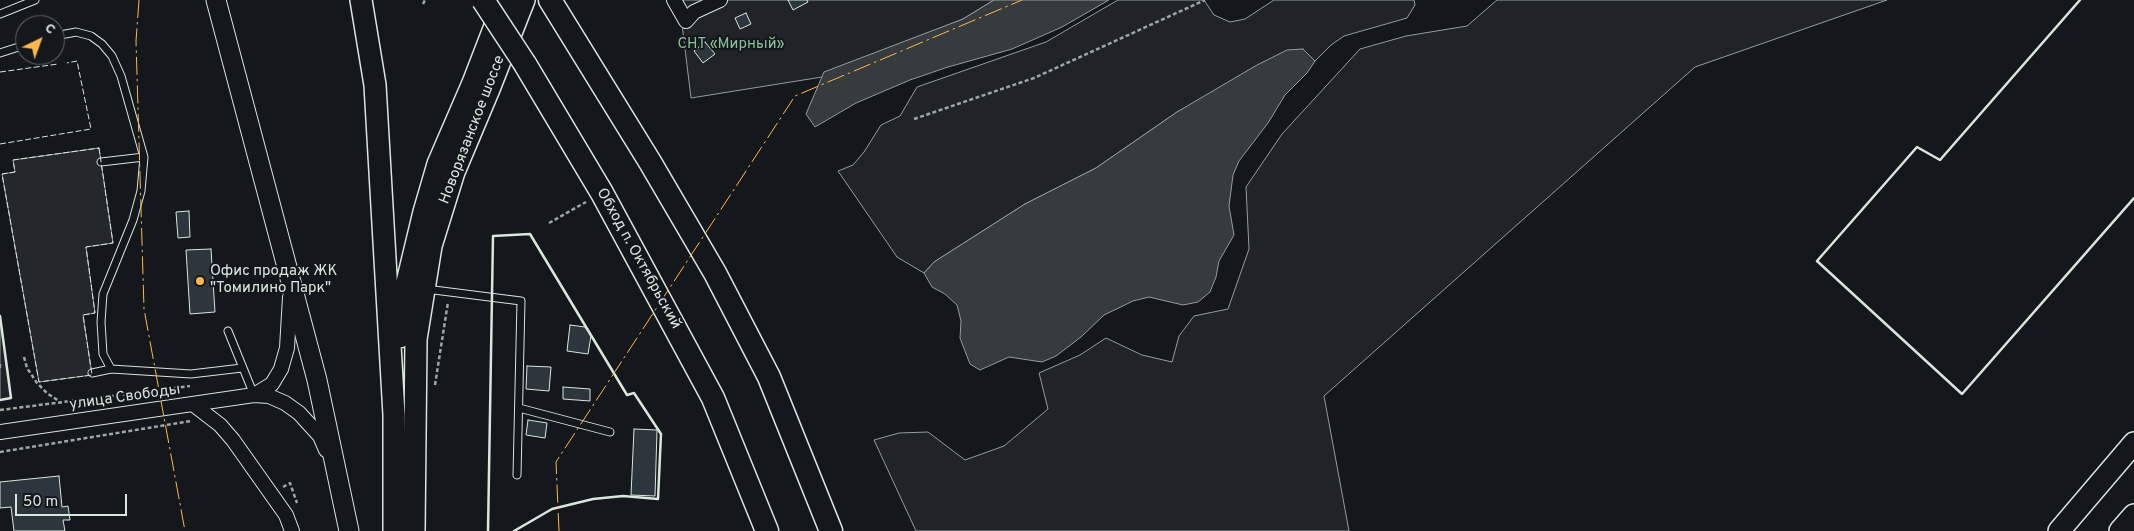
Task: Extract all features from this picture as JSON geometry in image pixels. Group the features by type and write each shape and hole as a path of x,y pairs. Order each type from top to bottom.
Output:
{"highway":[{"name":"Обход п. Октябрьский","path":"483,0 525,64 602,193 662,301 713,398 767,531"},
{"path":"551,2 650,162 715,273 769,378 832,531"}],"main road":[{"path":"216,0 317,380 349,531"},
{"path":"360,0 375,85 394,415 395,524"},
{"path":"394,415 404,295 424,212 438,164 473,83 505,0"},
{"name":"Новорязанское шоссе","path":"414,531 416,339 431,246 454,172 524,0"},
{"path":"2059,531 2134,443"},
{"path":"2120,531 2134,515"}],"street":[{"path":"674,0 686,21 694,12 720,0"},
{"name":"улица Свободы","path":"254,395 272,384 282,369 288,348 291,284"},
{"name":"улица Свободы","path":"0,432 254,395 269,396 285,403 311,424 320,436 338,481"},
{"path":"194,404 212,418 233,440 286,516 292,531"}],"lane":[{"path":"0,14 35,0"},
{"path":"65,34 76,32 91,36 102,44 112,56 121,76 144,157 141,190 132,220 104,294 101,322 103,354 111,369"},
{"path":"0,53 15,48"},
{"path":"101,162 144,157"},
{"path":"424,288 521,301 517,475"},
{"path":"228,331 254,395"},
{"path":"92,373 111,369 191,374 242,368"},
{"path":"519,408 610,432"}],"path":[{"path":"914,118 1034,78 1205,0"},
{"path":"549,223 602,193"},
{"path":"434,388 449,292"},
{"path":"24,357 27,368 37,383 60,402"},
{"path":"0,364 0,370"},
{"path":"0,410 192,385"},
{"path":"0,452 212,418"}],"green space":[{"name":"СНТ «Мирный»","path":"681,0 994,0 963,19 822,77 691,98 681,16"},
{"path":"1118,0 1204,0 1214,15 1230,22 1245,19 1274,0 1414,0 1415,5 1407,18 1344,36 1331,45 1315,61 1303,49 1177,112 1096,168 1025,204 934,262 924,273 897,257 838,171 853,165 864,152 881,125 900,116 917,87 1046,42"},
{"path":"1497,0 1887,0 1695,67 1324,396 1349,531 916,531 874,440 899,433 928,432 965,460 1004,446 1048,409 1039,373 1080,355 1106,338 1142,355 1172,362 1179,336 1194,316 1228,309 1249,249 1246,187 1282,134 1360,49 1406,36 1467,26"},
{"path":"0,316 11,398 0,400"}],"shaded area":[{"path":"994,0 1109,0 1062,27 1012,49 910,80 856,103 815,127 806,114 824,72 963,19"},
{"path":"1303,49 1315,61 1307,73 1285,95 1268,123 1239,161 1233,175 1229,206 1234,235 1219,261 1216,277 1210,292 1198,302 1183,305 1149,297 1133,301 1104,315 1081,337 1056,356 1042,362 1009,357 980,370 970,364 960,338 961,321 957,305 945,294 932,287 924,273 934,262 1025,204 1096,168 1177,112 1257,65 1287,50"},
{"path":"99,148 113,243 86,247 95,313 83,315 92,375 39,382 2,174 15,172 13,160"}],"building":[{"path":"788,0 807,0 808,2 793,10"},
{"path":"746,13 751,24 740,29 735,18"},
{"path":"705,42 715,54 703,63 694,51"},
{"path":"189,211 190,237 178,238 176,212"},
{"name":"Офис продаж ЖК \"Томилино Парк\"","path":"211,249 215,312 190,314 186,250"},
{"path":"570,325 585,327 591,336 588,354 567,351"},
{"path":"527,366 551,367 549,391 526,389"},
{"path":"563,387 590,389 590,401 563,399"},
{"path":"528,420 547,423 545,438 526,435"},
{"path":"634,429 657,430 655,496 631,495"},
{"path":"59,476 62,507 68,506 70,520 63,520 65,531 14,531 11,507 0,508 0,482"}],"fence":[{"path":"0,144 91,129 77,61 67,63"},
{"path":"0,72 51,65"},
{"path":"99,148 113,243 86,247 95,313 83,315 92,375 39,382 2,174 15,172 13,160 99,148"}],"wall":[{"path":"2080,0 1940,160 1917,147 1817,261 1962,394 2134,198"},
{"path":"488,531 493,236 530,234 627,395 634,393 661,434 658,499 623,496 593,499 552,509 514,531"},
{"path":"0,316 11,398 0,400"}],"power":[{"path":"139,0 136,41 144,309 185,531"},
{"path":"559,531 556,462 795,96 1022,0"}],"place":[{"name":"Офис продаж ЖК \"Томилино Парк\"","path":"200,281"}]}
